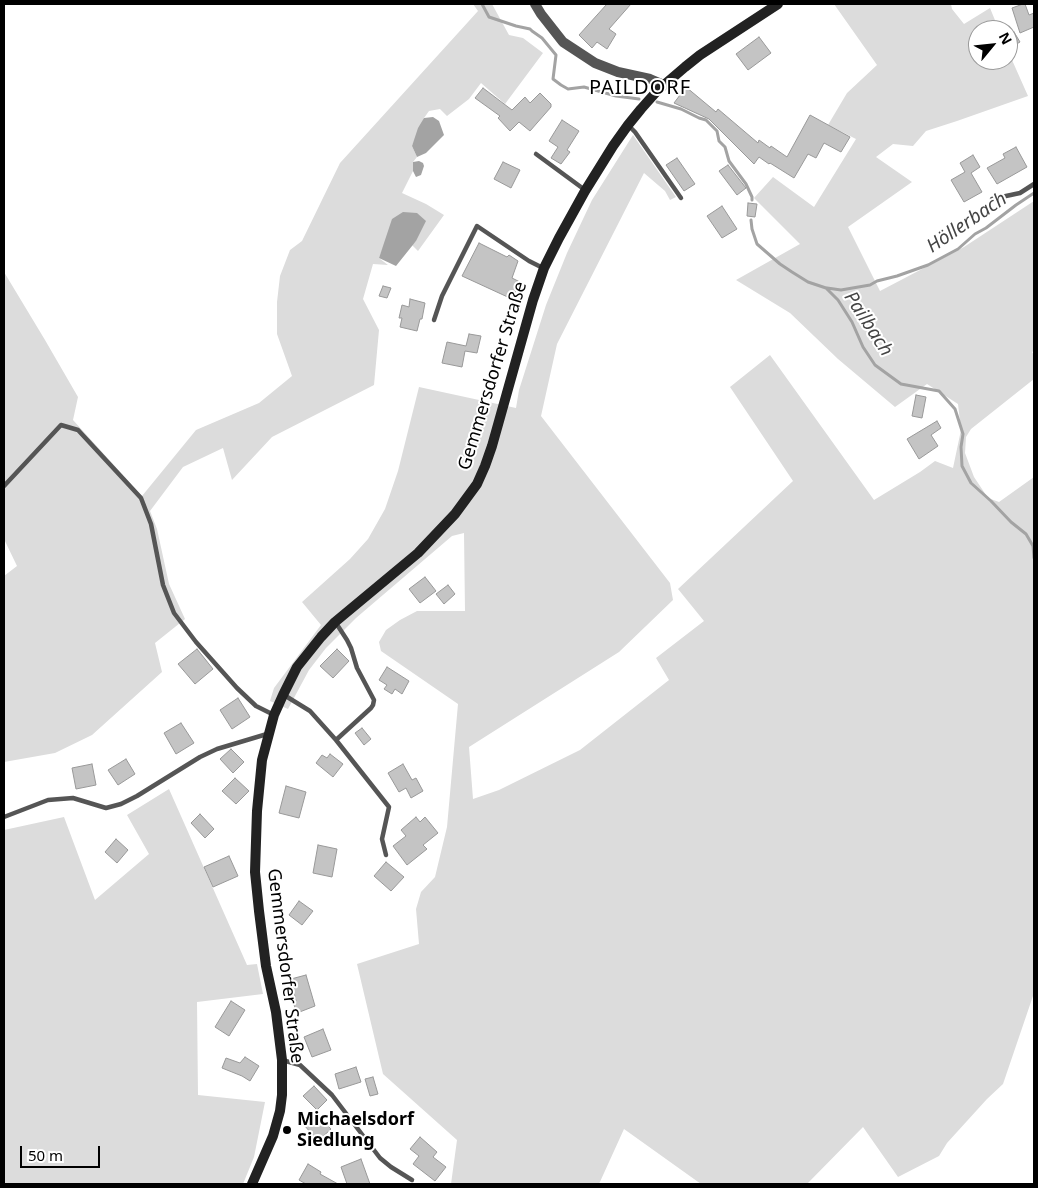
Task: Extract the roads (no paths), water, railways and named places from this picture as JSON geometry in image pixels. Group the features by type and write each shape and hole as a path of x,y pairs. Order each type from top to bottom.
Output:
{"main road":[{"name":"Gemmersdorfer Straße","path":"252,1184 273,1136 282,1095 282,1060 276,1012 266,966 256,872 259,785 262,760 274,715 297,667 321,637 335,622 418,553 455,514 477,484 492,446 533,300 544,268 559,238 613,146 641,109 664,85 700,55 778,4"}],"street":[{"path":"535,4 564,42 595,63 618,72 664,85"}],"lane":[{"path":"628,125 635,132 681,198"},
{"path":"536,154 586,191"},
{"path":"992,199 1020,193 1034,184"},
{"path":"434,320 442,296 477,226 529,261 544,268"},
{"path":"4,486 61,425 78,430 141,498 150,524 162,584 174,614 237,688 256,706 274,715"},
{"path":"335,622 351,648 357,668 374,700 371,708 336,740"},
{"path":"283,695 310,711 389,806 382,839 386,855"},
{"path":"4,817 48,800 64,798 73,798 106,808 114,806 137,796 200,757 217,749 269,733"},
{"path":"282,1060 300,1065 332,1095 380,1158 412,1180"}],"waterway":[{"name":"Pailbach","path":"482,4 489,17 530,29 542,38 556,55 553,79 561,85 568,89 584,87 616,96 639,99"},
{"name":"Pailbach","path":"657,102 681,109 706,120 717,131 719,141 725,147 729,161 746,184 752,200"},
{"name":"Höllerbach","path":"827,288 841,290 870,285 928,265 958,249 975,234 1034,193"},
{"name":"Pailbach","path":"751,220 757,244 780,264 808,282 826,288 838,300 852,322 863,347 875,365 901,384 939,391 955,409 963,434 961,447 962,466 971,483 1026,534 1033,546 1034,558"}],"place":[{"name":"Michaelsdorf Siedlung","path":"287,1130"}],"district":[{"name":"PAILDORF","path":"640,88"}]}
